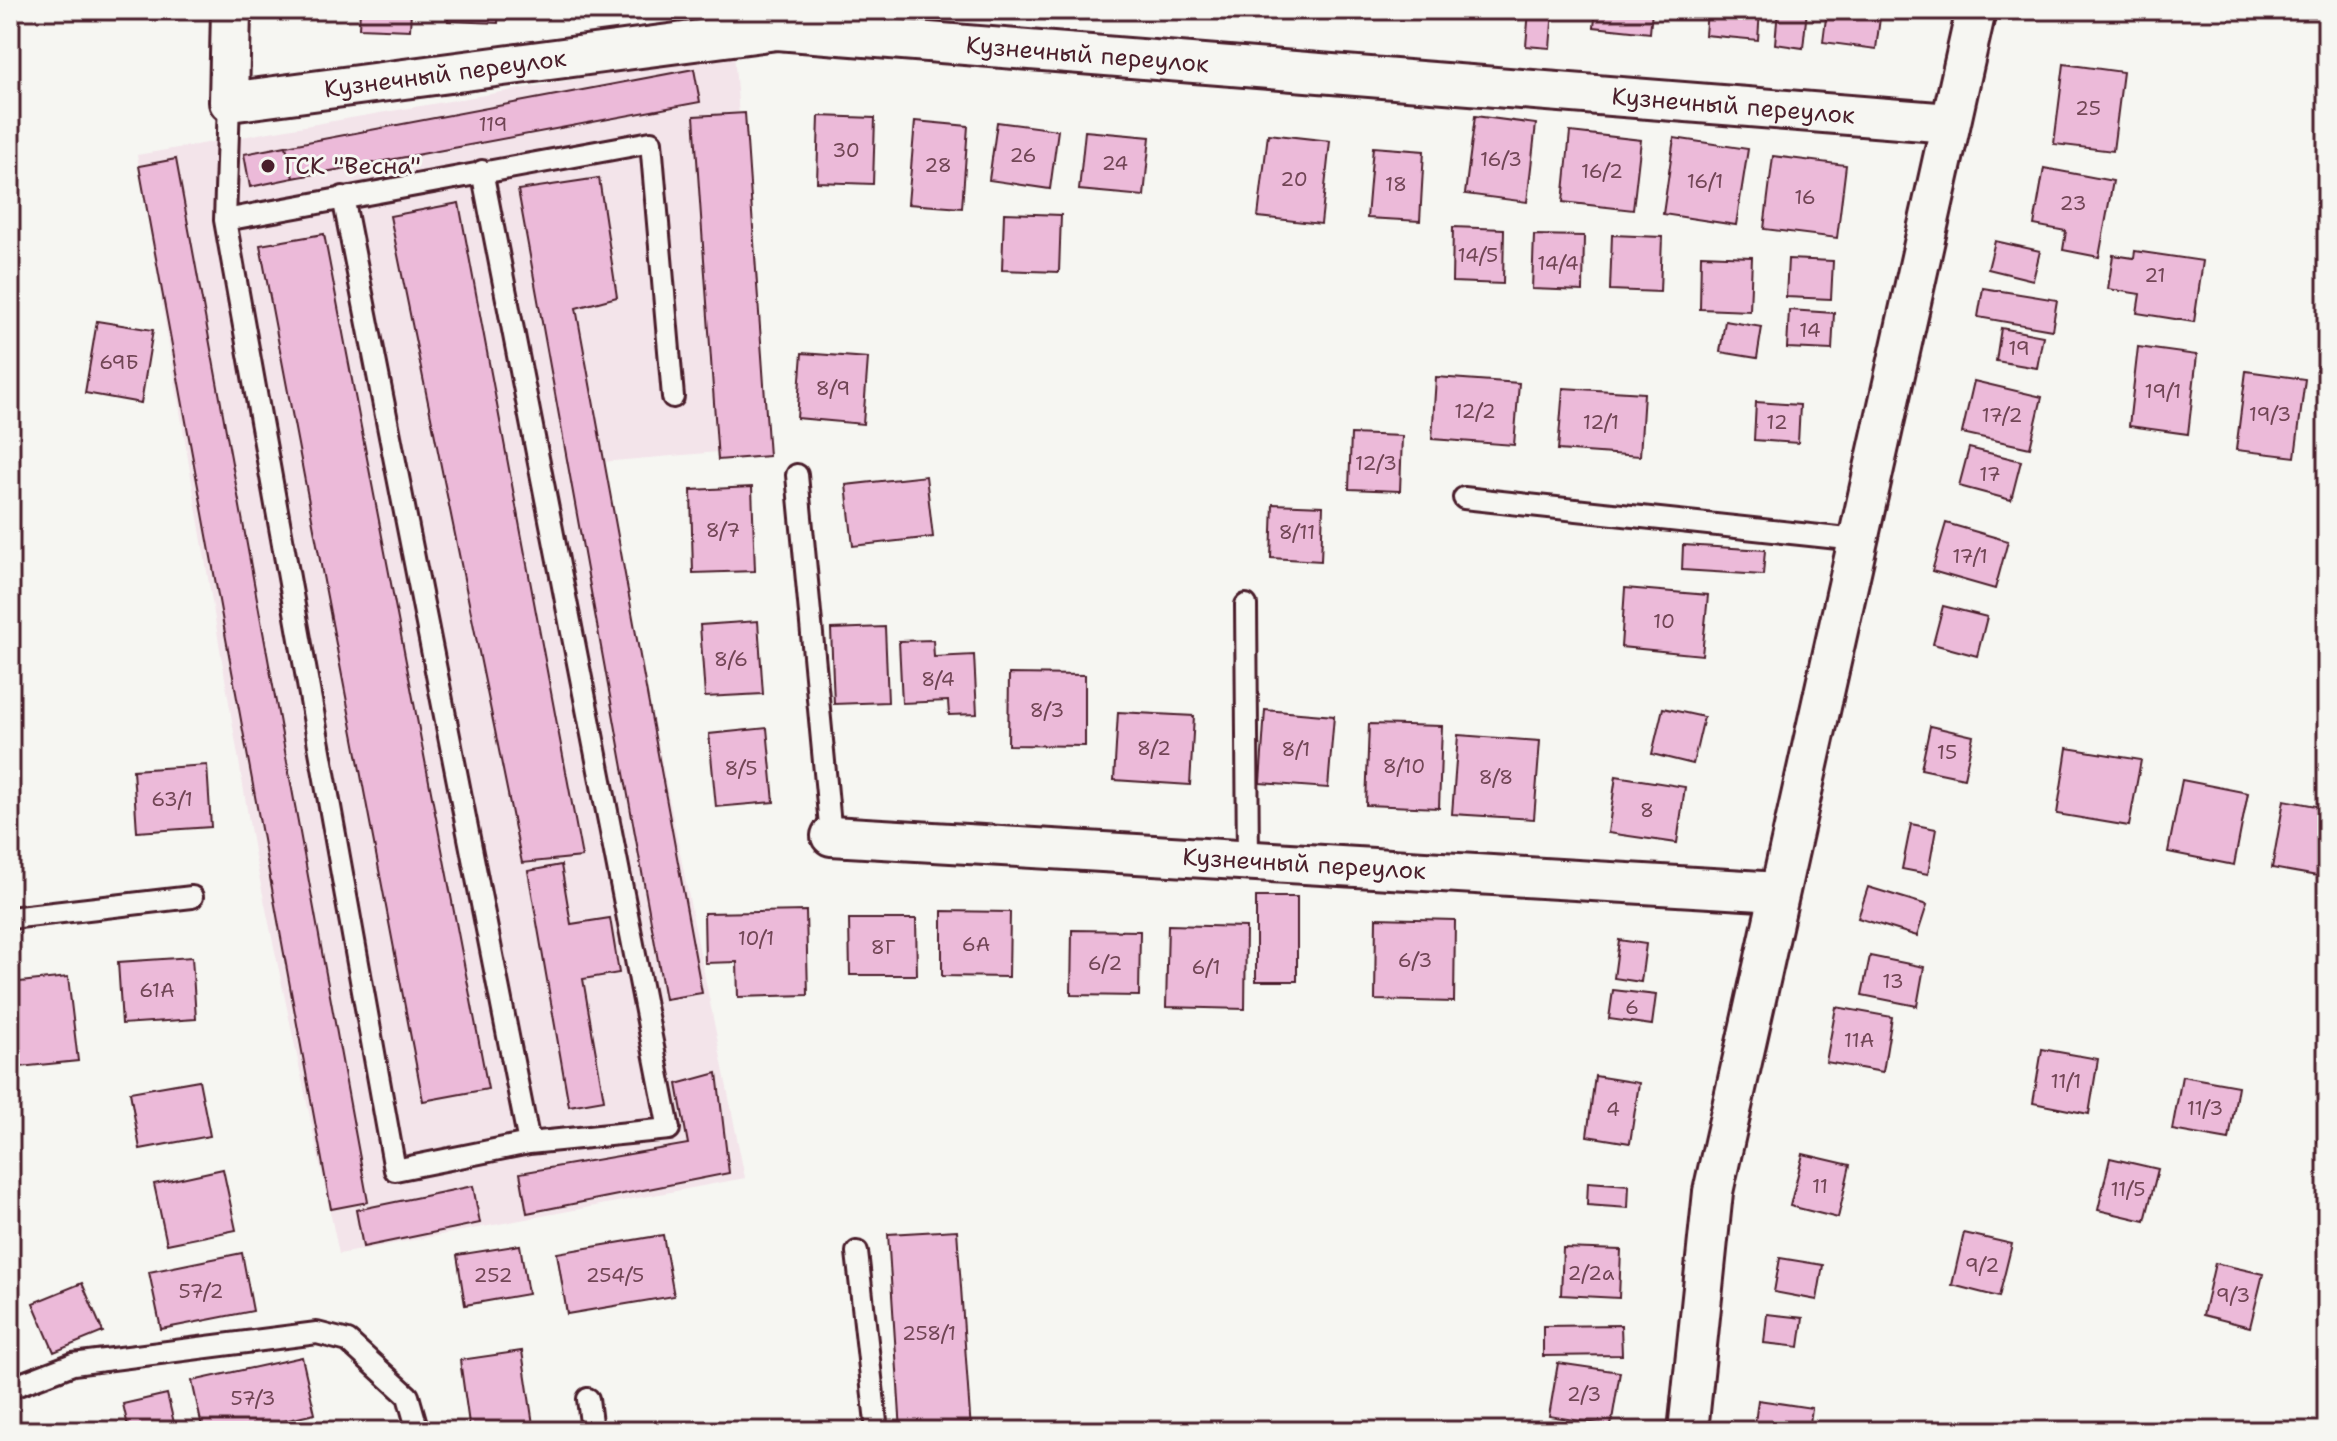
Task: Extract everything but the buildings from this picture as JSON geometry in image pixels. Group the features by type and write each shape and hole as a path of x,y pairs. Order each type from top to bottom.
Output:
{"street":[{"path":"229,102 231,10"},
{"path":"1688,1431 1713,1192 1976,10"},
{"name":"Кузнечный переулок","path":"229,102 777,30 1950,123"},
{"name":"Кузнечный переулок","path":"831,836 1779,892"}],"lane":[{"path":"229,102 225,220 395,1170 529,1143 669,1129 482,171"},
{"path":"225,220 651,142 673,397"},
{"path":"343,197 529,1143"},
{"path":"797,475 831,836"},
{"path":"1464,498 1857,540"},
{"path":"1246,605 1248,861"},
{"path":"10,918 192,897"},
{"path":"857,1252 877,1431"},
{"path":"10,1388 73,1364 317,1333 348,1341 408,1396 418,1431"},
{"path":"588,1399 592,1431"}],"shaded area":[{"path":"734,52 765,448 602,462 745,1178 339,1254 255,857 137,155"}],"place":[{"name":"ГСК \"Весна\"","path":"268,166"}]}
